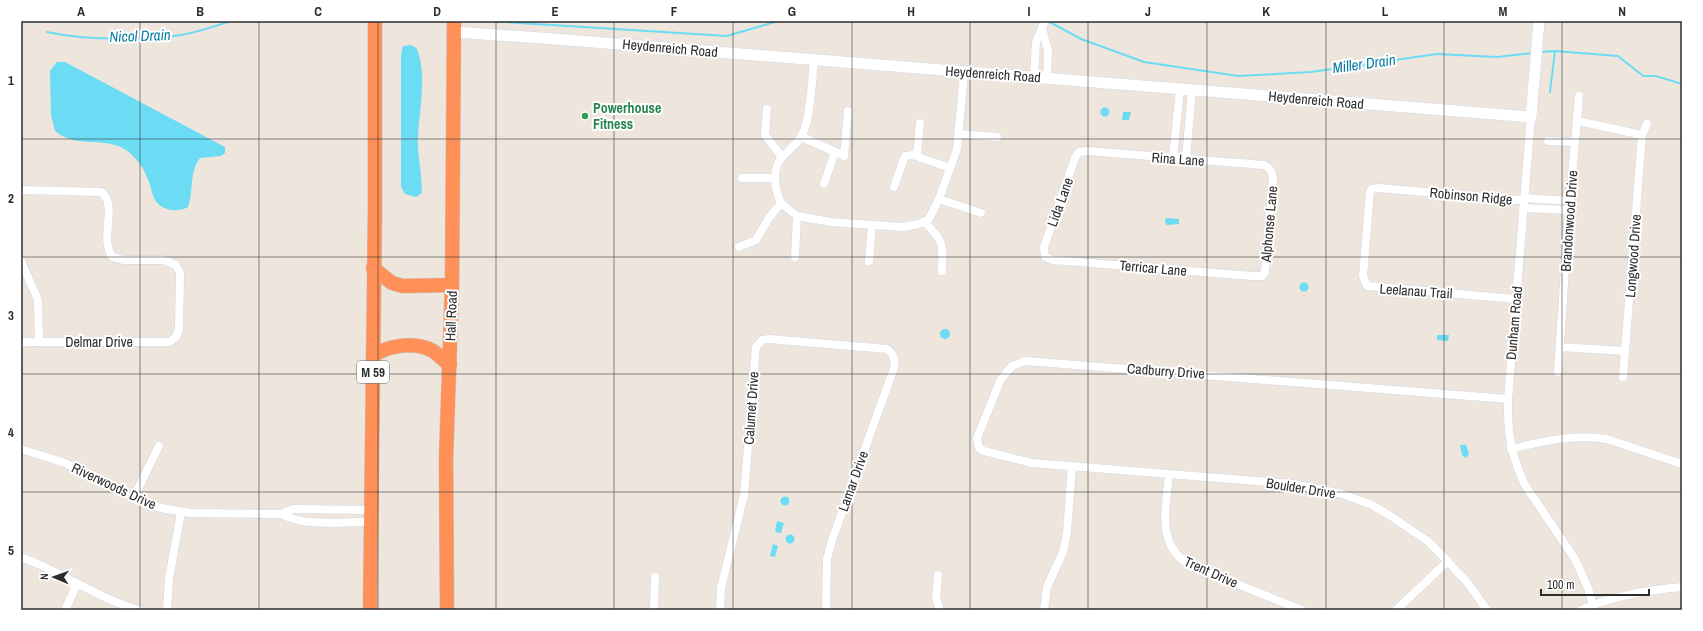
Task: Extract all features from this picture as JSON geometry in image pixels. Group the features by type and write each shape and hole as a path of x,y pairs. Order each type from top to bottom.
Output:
{"highway":[{"name":"M 59","path":"370,610 374,356 373,268 375,21"},
{"name":"Hall Road","path":"447,610 446,458 452,285 454,27"},
{"path":"373,268 392,283 403,286 452,285"},
{"path":"374,356 380,351 392,346 420,347 432,351 450,366"}],"street":[{"name":"Dunham Road","path":"1539,21 1523,198 1508,399 1508,422 1512,449 1525,485 1575,559 1588,588 1593,605"},
{"path":"1034,77 1036,42 1043,24"},
{"path":"1043,24 1048,51 1047,78"},
{"name":"Heydenreich Road","path":"454,27 555,39 964,73 1047,78 1531,117"},
{"path":"814,60 807,121 802,137 782,157 775,178 782,203 797,216 831,222 903,227 924,222 932,214 940,199 957,149 964,73"},
{"path":"1173,158 1180,89"},
{"path":"1186,159 1192,90"},
{"name":"Brandonwood Drive","path":"1558,372 1569,210 1580,96"},
{"path":"767,109 765,135 782,157"},
{"path":"802,137 844,156 848,111"},
{"path":"1578,121 1642,135"},
{"path":"917,156 920,122"},
{"name":"Longwood Drive","path":"1623,378 1642,135 1646,124"},
{"path":"959,134 997,137"},
{"path":"1548,140 1575,142"},
{"name":"Rina Lane","path":"1083,151 1264,165 1271,170"},
{"name":"Lida Lane","path":"1045,257 1044,247 1075,158 1079,152 1083,151"},
{"path":"824,184 835,152"},
{"path":"894,187 905,156 917,156 950,168"},
{"name":"Alphonse Lane","path":"1262,276 1266,267 1273,179 1271,170"},
{"path":"742,178 775,178"},
{"name":"Robinson Ridge","path":"1372,189 1384,188 1519,200 1523,198 1570,201"},
{"name":"Leelanau Trail","path":"1372,189 1369,195 1363,276 1367,286 1516,299"},
{"name":"Delmar Drive","path":"21,190 95,191 105,195 108,204 108,249 113,257 123,260 169,260 179,269 179,329 176,337 164,342 21,342"},
{"path":"940,199 980,213"},
{"path":"739,247 756,240 769,218 782,203"},
{"name":"Robinson Ridge","path":"1523,208 1569,210"},
{"path":"795,257 797,216"},
{"path":"924,222 941,239 943,249 942,271"},
{"path":"869,261 872,225"},
{"name":"Terricar Lane","path":"1045,257 1053,260 1262,276"},
{"path":"21,261 38,300 39,342"},
{"name":"Calumet Drive","path":"720,610 721,588 743,503 755,351 758,343 762,340 769,339 887,349 893,355"},
{"path":"1560,347 1625,350"},
{"name":"Lamar Drive","path":"826,610 827,559 830,546 894,368 893,355"},
{"name":"Cadburry Drive","path":"1072,467 1032,463 984,451 978,448 976,444 979,431 1001,379 1012,366 1025,361 1044,362 1508,399"},
{"path":"1512,449 1570,436 1596,437 1608,439 1682,464"},
{"path":"134,497 160,446"},
{"name":"Riverwoods Drive","path":"21,449 65,463 134,497 161,508 181,512 281,514 293,510 314,509 372,516"},
{"path":"1044,610 1047,587 1062,552 1067,532 1072,467"},
{"name":"Boulder Drive","path":"1072,467 1293,484 1342,494 1370,504 1389,514 1429,542 1467,582 1487,610"},
{"name":"Trent Drive","path":"1169,474 1166,535 1169,545 1181,560 1194,567 1302,610"},
{"path":"313,522 314,509"},
{"path":"167,610 169,579 181,512"},
{"name":"Riverwoods Drive","path":"281,514 292,520 313,522 372,516"},
{"path":"21,557 105,598 139,610"},
{"path":"1396,610 1448,561"},
{"path":"938,575 936,597 940,610"},
{"path":"654,610 655,577"},
{"path":"65,610 77,584"},
{"path":"1581,610 1631,594 1682,587"}],"water":[{"path":"409,45 417,49 421,63 422,75 418,147 422,193 416,197 405,194 401,187 401,55 403,46"},
{"path":"57,62 65,62 225,147 225,153 221,156 200,158 194,169 188,207 179,210 169,210 160,206 154,198 149,180 142,167 124,148 104,143 74,140 64,137 55,131 51,115 50,71"},
{"path":"1105,107 1110,112 1105,117 1100,112"},
{"path":"1123,112 1131,112 1129,120 1122,120"},
{"path":"1165,219 1179,219 1179,224 1166,225"},
{"path":"1302,283 1306,283 1308,287 1306,291 1302,291 1300,289 1300,285"},
{"path":"943,329 947,329 950,334 947,339 943,339 940,336 940,332"},
{"path":"1437,335 1449,335 1448,341 1437,340"},
{"path":"1460,445 1466,445 1469,454 1466,458 1462,455"},
{"path":"785,496 790,501 785,506 780,501"},
{"path":"777,521 784,523 781,533 775,532"},
{"path":"788,535 792,535 794,539 792,543 788,543 786,541 786,537"},
{"path":"773,544 778,546 775,557 770,556"}],"waterway":[{"name":"Nicol Drain","path":"47,32 78,37 114,39 166,37 187,34 231,21"},
{"name":"Nicol Drain","path":"490,21 727,36 778,21"},
{"name":"Miller Drain","path":"1048,21 1081,39 1144,62 1238,76 1311,72 1437,54 1497,57 1534,53"},
{"name":"Miller Drain","path":"1540,52 1555,51 1618,56 1643,76 1656,76 1682,84"},
{"path":"1550,92 1555,51"}],"place":[{"name":"Powerhouse Fitness","path":"585,116"}]}
